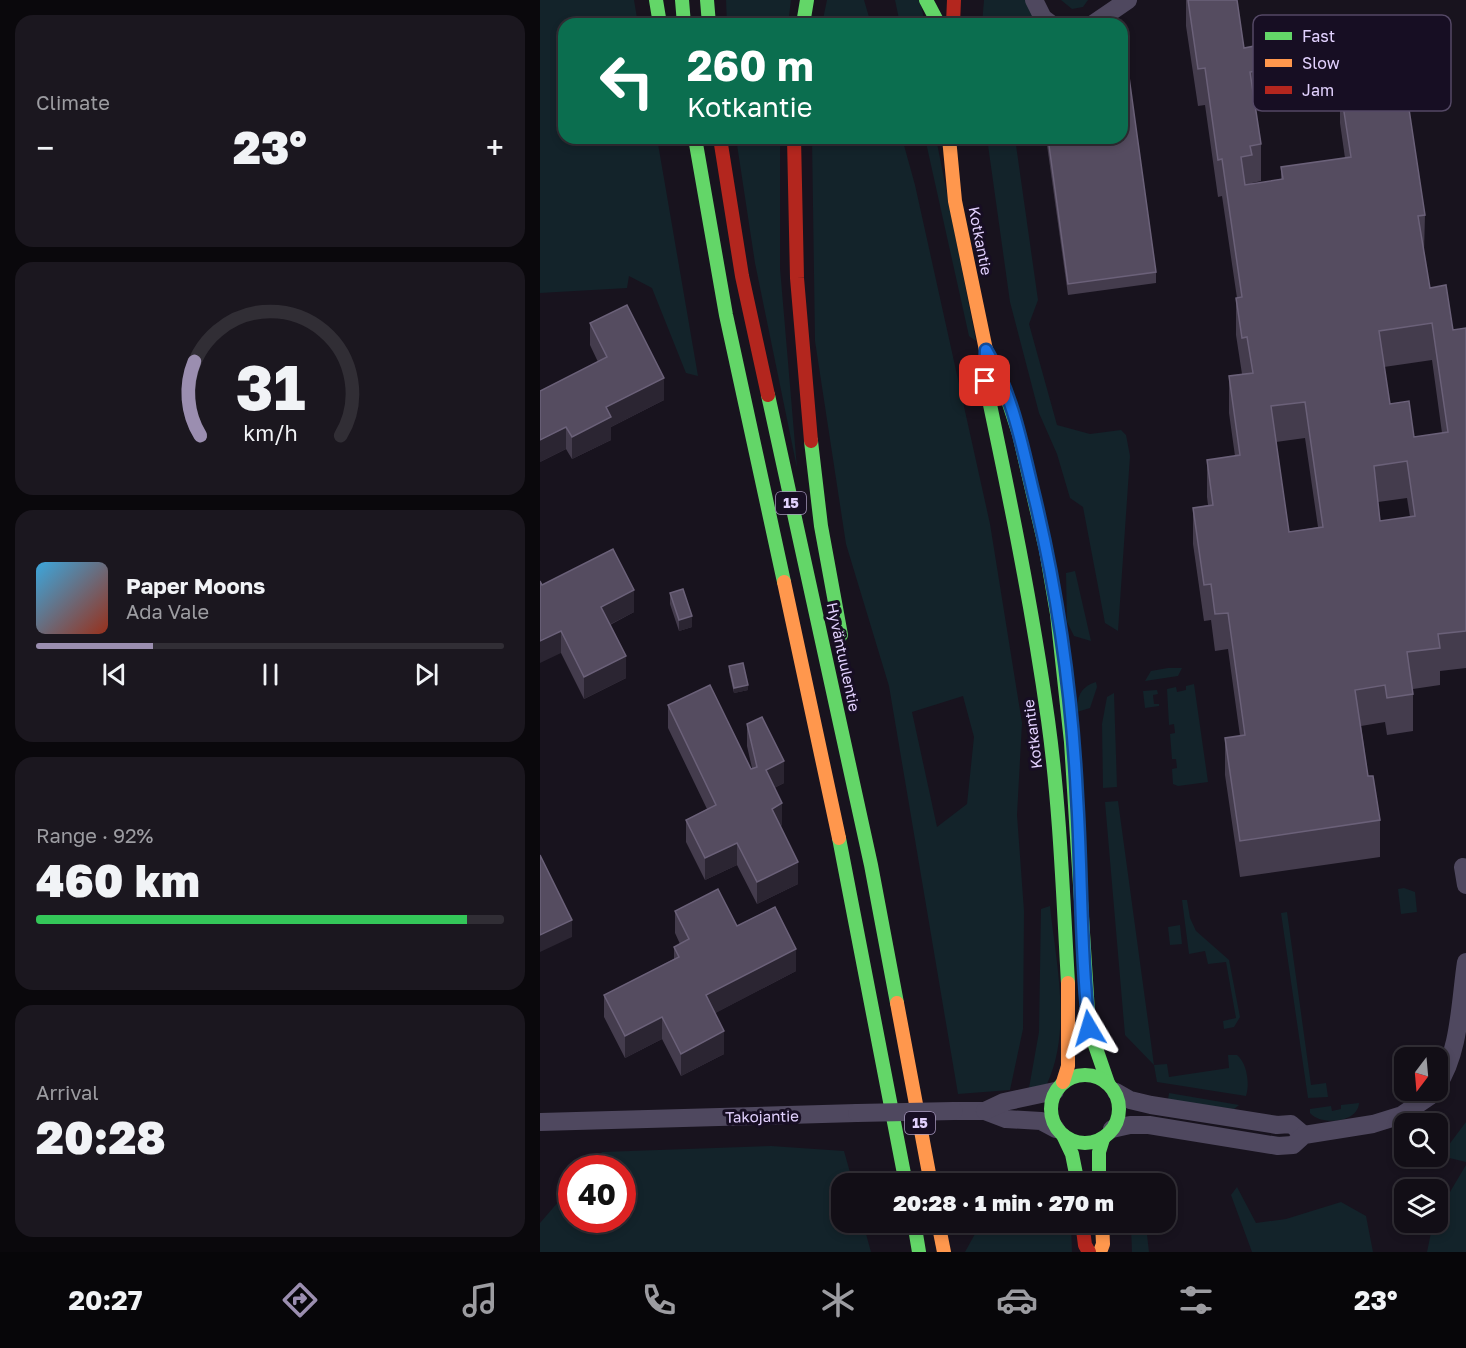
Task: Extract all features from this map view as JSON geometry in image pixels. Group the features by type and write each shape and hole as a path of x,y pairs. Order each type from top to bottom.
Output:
{"main road":[{"path":"656,0 659,18"},
{"path":"682,0 684,18"},
{"path":"707,0 708,18"},
{"path":"804,18 807,0"},
{"path":"926,0 935,18"},
{"path":"936,0 937,18"},
{"path":"953,18 954,0"},
{"name":"15","path":"696,144 726,315 829,786 904,1173"},
{"name":"Hyväntuulentie","path":"721,144 742,276 871,866 929,1173"},
{"path":"794,144 795,244 802,350 820,512 844,654"},
{"name":"Kotkantie","path":"950,144 955,201 986,350 985,381 1001,447 1036,633 1057,801 1069,1012 1068,1066 1059,1086"},
{"path":"692,201 726,315"},
{"name":"Kotkantie","path":"986,350 1002,376 1026,461 1041,524 1061,633 1077,796 1089,1028 1112,1087"},
{"path":"853,712 871,866"},
{"path":"1076,1173 1072,1154 1051,1113 1059,1086 1092,1076 1112,1087 1119,1117 1099,1152 1099,1173"},
{"path":"1060,1132 1079,1142 1108,1134"},
{"path":"916,1233 919,1252"},
{"path":"940,1233 944,1252"},
{"path":"1083,1233 1085,1245 1089,1252"},
{"path":"1100,1252 1103,1244 1102,1233"}],"street":[{"path":"1034,0 1042,18"},
{"path":"1102,18 1127,0"},
{"path":"1448,1062 1454,1042 1466,962"},
{"name":"Takojantie","path":"985,1111 1004,1102 1059,1086"},
{"path":"1112,1087 1130,1100 1277,1125 1291,1124 1304,1135"},
{"path":"1108,1134 1130,1125 1149,1125 1278,1146 1293,1145 1304,1135 1373,1124 1402,1115 1423,1101"},
{"name":"Takojantie","path":"540,1122 985,1111 1006,1119 1041,1121 1060,1132"}],"shaded area":[{"path":"540,0 634,0 637,18 558,18 558,144 658,144 698,376 686,373 652,288 629,276 627,288 540,293"},
{"path":"726,0 791,0 789,18 727,18"},
{"path":"827,0 864,0 869,18 823,18"},
{"path":"895,0 920,0 924,18 899,18"},
{"path":"984,0 1025,0 1035,18 982,18"},
{"path":"1061,0 1088,0 1083,7 1072,9"},
{"path":"737,144 780,144 780,268 797,468 755,263"},
{"path":"812,144 904,144 915,185 990,524 1022,723 1017,815 1024,911 1023,1029 1010,1090 958,1094 889,686 846,544 815,341","holes":["963,696 974,737 967,804 937,827 912,712"]},
{"path":"926,144 937,144 976,341 969,336"},
{"path":"988,144 1016,144 1038,300 1029,324 1057,425 1090,434 1121,430 1126,435 1130,456 1118,631 1105,623 1083,507 1070,498 1057,454 1039,413 1010,302"},
{"path":"1075,571 1091,641 1074,636 1067,622 1066,573"},
{"path":"1182,668 1178,676 1145,681 1151,671"},
{"path":"1096,682 1097,687 1090,708 1077,712 1080,693"},
{"path":"1194,684 1208,782 1178,786 1173,784 1172,769 1177,768 1176,759 1172,759 1170,734 1175,733 1174,724 1169,725 1167,689 1176,687 1177,692 1186,690 1186,686"},
{"path":"1157,690 1158,694 1153,695 1154,704 1159,704 1159,706 1145,708 1143,691"},
{"path":"1114,693 1117,787 1103,788 1102,724 1107,697"},
{"path":"1118,801 1154,1065 1125,1035 1105,802"},
{"path":"1404,888 1415,892 1417,912 1401,914 1398,889"},
{"path":"1182,900 1187,900 1190,918 1196,931 1229,960 1240,1017 1234,1027 1224,1029 1223,1021 1236,1018 1226,962 1208,964 1205,951 1189,954"},
{"path":"1050,906 1060,996 1059,1042 1055,1063 1047,1084 1029,1088 1039,1032 1041,909"},
{"path":"1287,912 1311,1085 1326,1083 1328,1097 1308,1098 1281,913"},
{"path":"1180,925 1182,944 1170,945 1168,927"},
{"path":"1228,1055 1237,1055 1247,1074 1246,1096 1157,1082 1154,1065 1167,1064 1169,1077 1229,1068"},
{"path":"1169,1093 1239,1105 1234,1109 1168,1100"},
{"path":"1359,1103 1352,1115 1338,1120 1322,1120 1310,1113 1310,1109 1331,1106 1332,1111 1341,1109 1341,1105"},
{"path":"1466,1122 1466,1162 1448,1158 1448,1146"},
{"path":"771,1146 844,1151 850,1173 831,1173 831,1233 866,1233 871,1252 540,1252 540,1223 558,1202 558,1233 636,1233 636,1155 599,1155 602,1152"},
{"path":"1466,1165 1466,1252 1427,1252 1431,1233 1448,1233 1448,1195"},
{"path":"1237,1187 1256,1223 1286,1219 1341,1202 1366,1216 1373,1252 1252,1252 1231,1195"},
{"path":"975,1233 1071,1233 1072,1252 965,1252"},
{"path":"1131,1233 1147,1233 1149,1252 1132,1252"}],"building":[{"path":"1188,0 1237,0 1244,48 1253,46 1253,72 1250,72 1253,111 1256,111 1261,144 1250,146 1252,155 1241,157 1245,185 1283,179 1281,167 1351,157 1344,111 1409,111 1425,215 1418,216 1430,288 1446,285 1453,330 1466,328 1466,631 1438,634 1440,648 1407,652 1413,694 1387,698 1385,685 1355,690 1368,776 1373,776 1380,820 1240,841 1225,738 1245,735 1228,613 1215,614 1211,584 1204,585 1193,508 1213,505 1207,460 1240,455 1229,376 1253,373 1247,337 1242,338 1236,298 1242,297 1222,159 1218,160 1205,68 1198,69","holes":["1432,323 1448,432 1414,437 1409,401 1390,404 1379,331","1305,402 1323,527 1289,532 1271,406","1407,461 1415,516 1380,521 1374,466"]},
{"path":"1128,70 1156,272 1068,284 1049,144 1128,144"},
{"path":"627,305 664,378 606,407 611,417 572,437 566,427 540,440 540,391 607,357 590,323"},
{"path":"613,549 634,590 601,607 626,656 584,677 561,631 540,641 540,581 542,585"},
{"path":"683,589 692,616 679,620 670,593"},
{"path":"743,663 748,685 734,688 729,666"},
{"path":"710,685 751,769 757,767 747,724 762,717 784,761 766,770 782,803 772,809 798,862 757,882 737,843 705,858 686,820 716,805 668,705"},
{"path":"540,855 572,920 540,935"},
{"path":"718,889 737,926 775,907 796,949 706,995 724,1031 681,1054 662,1017 625,1036 604,995 679,957 674,947 689,939 675,911"}],"traffic: fast":[{"path":"656,0 659,18"},
{"path":"682,0 684,18"},
{"path":"707,0 708,18"},
{"path":"804,18 807,0"},
{"path":"926,0 935,18"},
{"path":"696,144 726,315 784,582"},
{"path":"986,350 1002,382 1019,434 1046,550 1057,614 1071,742 1089,1028 1108,1083"},
{"path":"986,361 985,381 1027,592 1048,720 1063,884 1068,983"},
{"path":"768,395 871,865 897,1003"},
{"path":"811,441 821,526 841,635"},
{"path":"839,838 904,1173"},
{"path":"1085,1075 1098,1078 1109,1085 1116,1096 1119,1109 1116,1122 1109,1133 1098,1140 1085,1143 1072,1140 1061,1133 1054,1122 1051,1109 1054,1096 1061,1085 1072,1078 1085,1075"},
{"path":"1063,1135 1072,1154 1076,1173"},
{"path":"1099,1173 1099,1152 1103,1139"},
{"path":"916,1233 919,1252"}],"traffic: slow":[{"path":"950,144 955,201 986,350 986,361"},
{"path":"784,582 839,838"},
{"path":"1063,1082 1068,1066 1068,983"},
{"path":"897,1003 929,1173"},
{"path":"940,1233 944,1252"},
{"path":"1100,1252 1103,1244 1102,1233"}],"traffic: jam":[{"path":"953,18 954,0"},
{"path":"721,144 742,276 768,395"},
{"path":"794,144 797,278 811,441"},
{"path":"1083,1233 1085,1245 1089,1252"}],"route":[{"path":"985,381 986,350 1002,376 1026,461 1041,524 1061,633 1077,796 1089,1028"}]}
